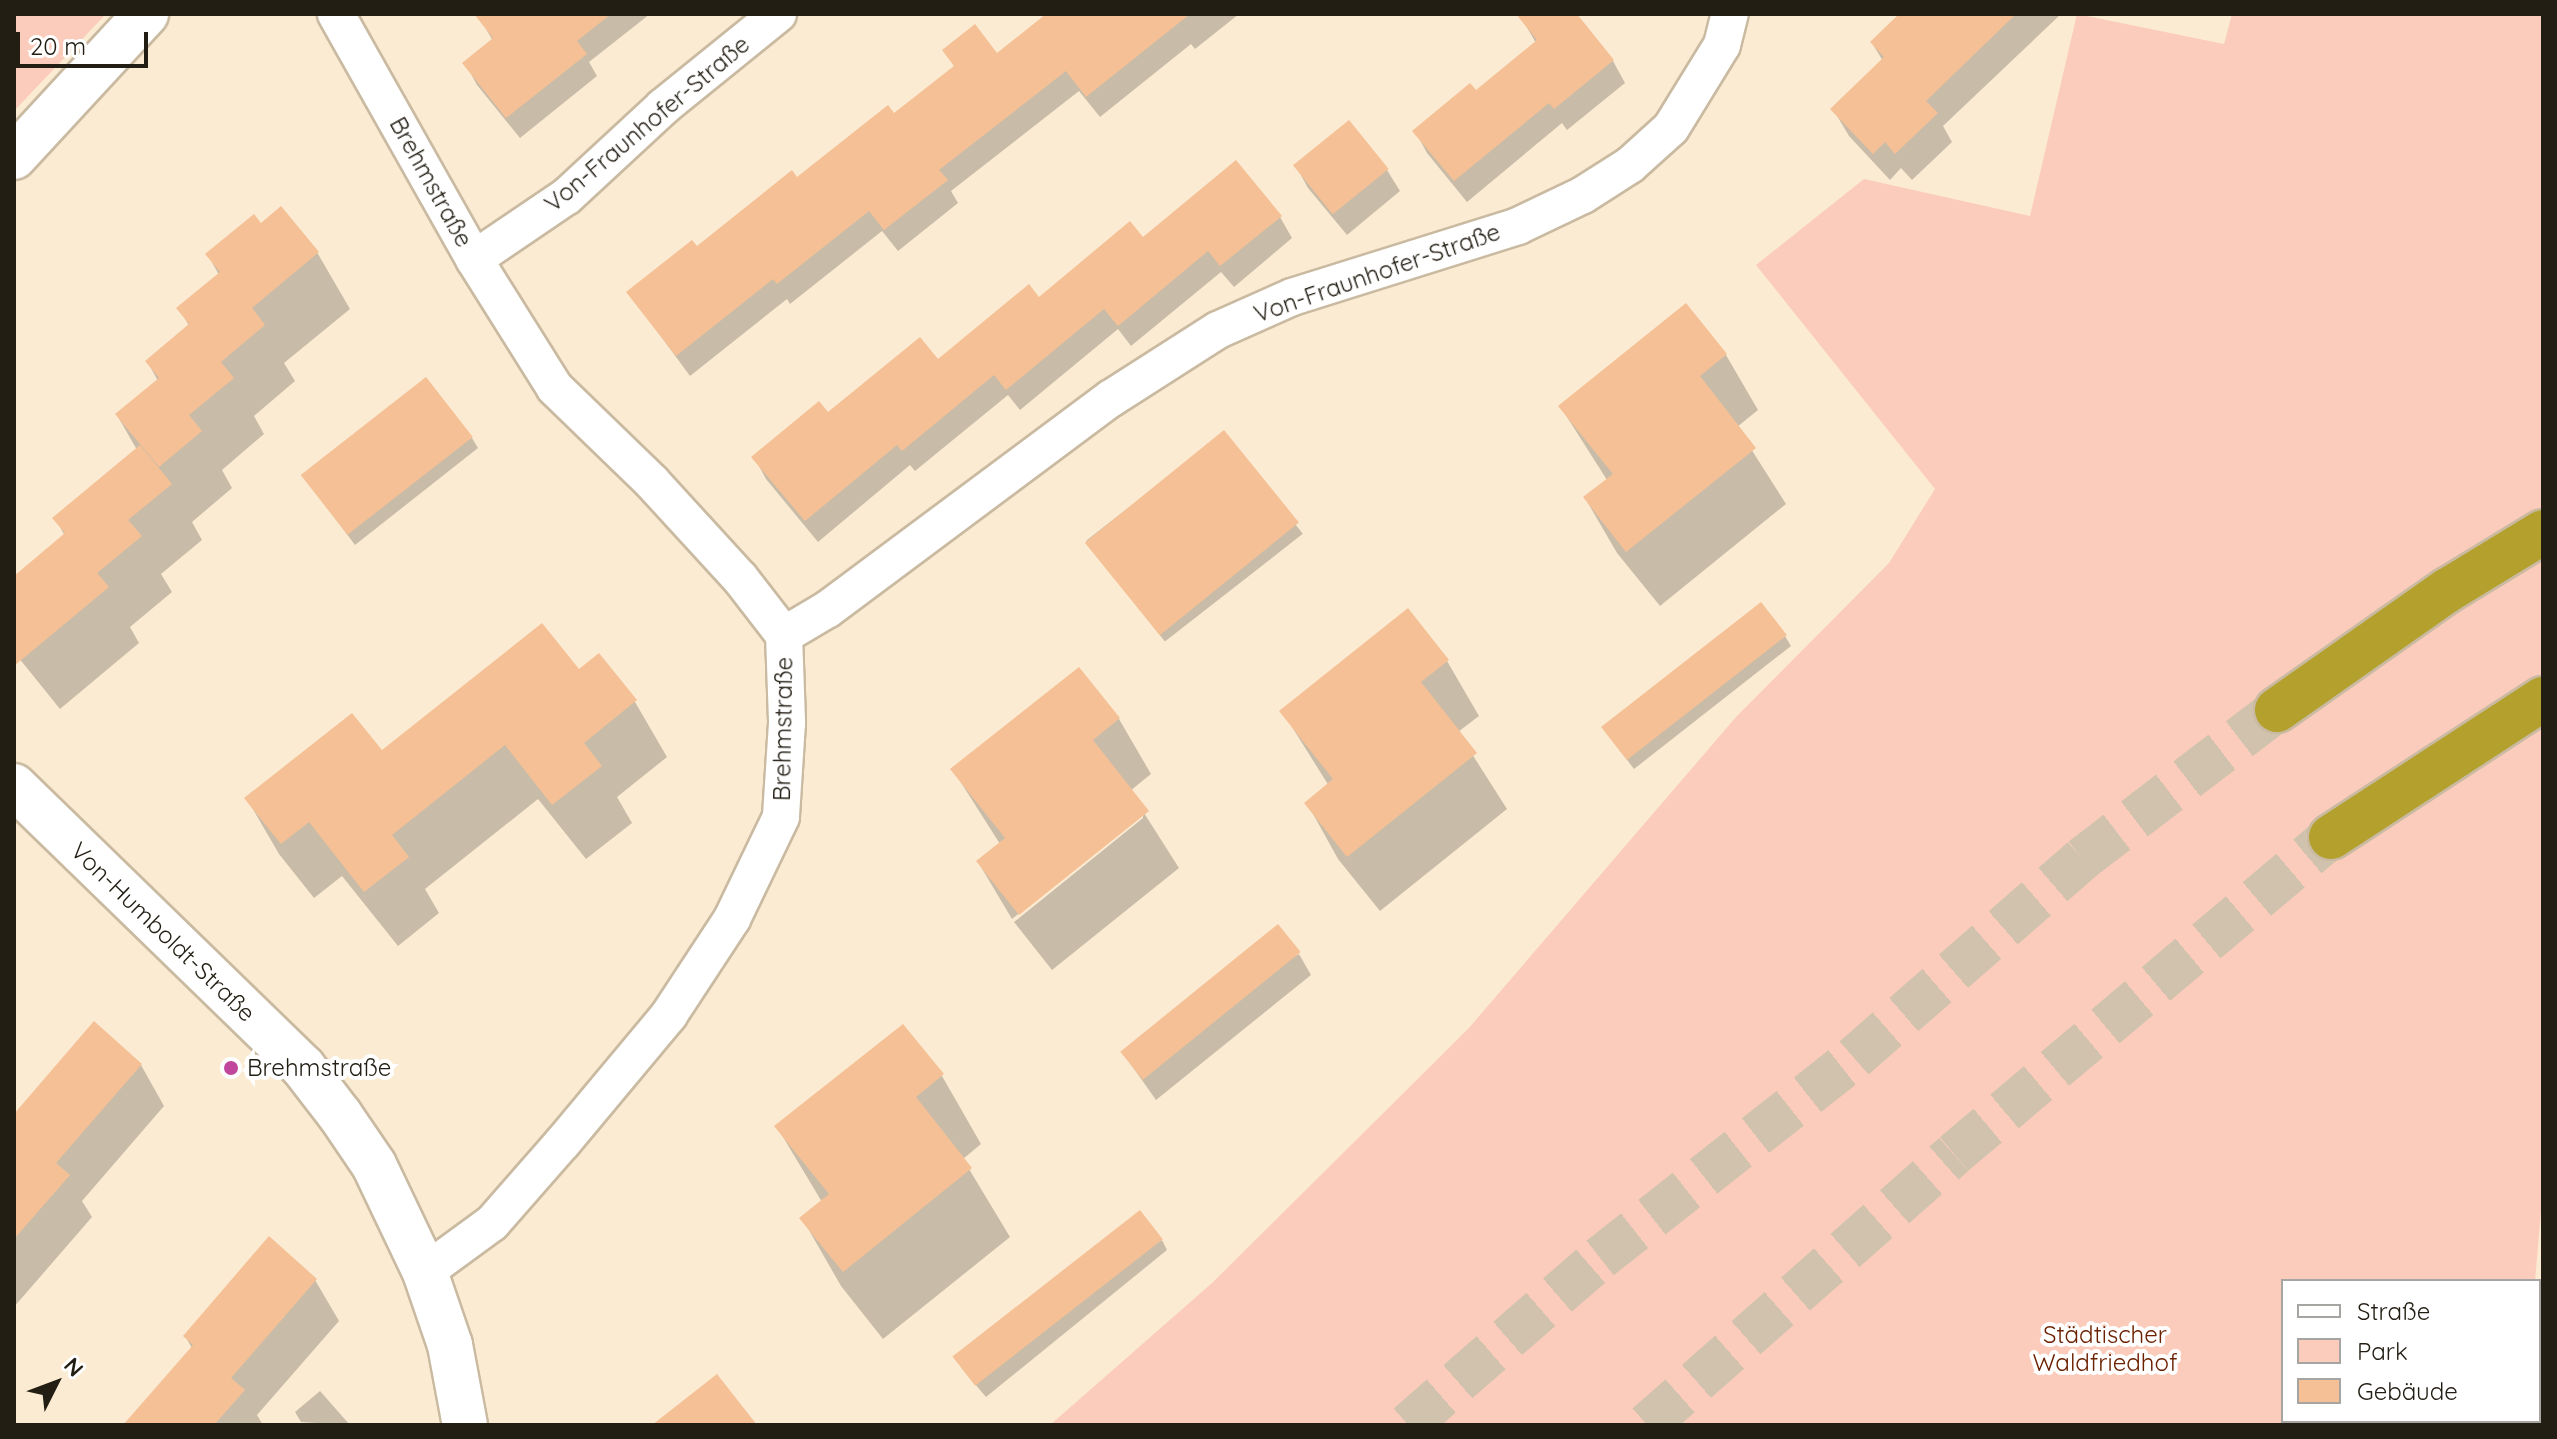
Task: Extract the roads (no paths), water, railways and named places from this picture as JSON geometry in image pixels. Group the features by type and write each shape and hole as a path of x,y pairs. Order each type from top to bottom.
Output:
{"highway":[{"path":"2277,710 2448,590 2543,532"},
{"path":"2331,837 2543,699"}],"street":[{"path":"14,157 146,14"},
{"name":"Brehmstraße","path":"336,14 474,259 555,388 651,481 740,578 784,635 787,723 781,817 732,919 669,1015 563,1142 492,1223 425,1272"},
{"name":"Von-Fraunhofer-Straße","path":"474,259 567,196 663,107 778,14"},
{"name":"Von-Fraunhofer-Straße","path":"784,635 828,609 1110,399 1218,330 1292,297 1518,226 1583,195 1630,165 1671,128 1722,45 1730,14"},
{"name":"Von-Humboldt-Straße","path":"14,786 303,1067 374,1165 425,1272 450,1345 465,1425"}],"tunnel":[{"path":"1408,1425 1600,1258 1854,1058 2082,859 2277,710"},
{"path":"1647,1425 1954,1154 2331,837"}],"place":[{"name":"Brehmstraße","path":"231,1068"}],"park label":[{"name":"Städtischer Waldfriedhof","path":"2105,1349"}]}
